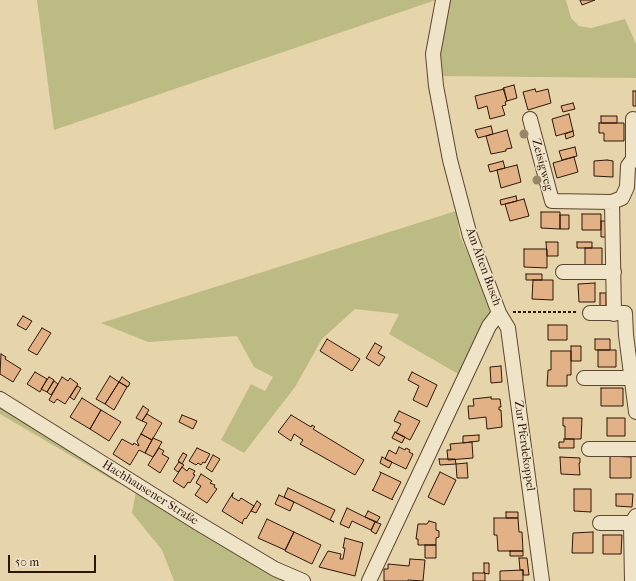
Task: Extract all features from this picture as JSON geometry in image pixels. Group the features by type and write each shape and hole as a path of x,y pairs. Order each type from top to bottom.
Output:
{"street":[{"name":"Am Alten Busch","path":"369,581 489,326 499,313 470,236 450,160 436,86 433,54 443,0"},
{"name":"Zeisigweg","path":"530,119 552,201 612,202"},
{"path":"614,314 612,202 622,198 627,187 628,166 635,159 633,119"},
{"path":"563,272 614,272"},
{"path":"590,312 614,314 625,313 626,335 636,412"},
{"name":"Zur Pferdekoppel","path":"499,313 508,328 542,581"},
{"path":"584,378 632,378"},
{"name":"Hachhausener Straße","path":"0,399 268,565 303,581"},
{"path":"589,449 636,449"},
{"path":"600,523 634,519 632,581"}],"path":[{"path":"499,313 590,312"}],"shaded area":[{"path":"37,0 436,0 54,130"},
{"path":"447,0 566,0 571,18 579,26 591,28 625,19 636,44 636,78 440,76 438,61"},
{"path":"456,211 460,236 493,310 460,375 389,334 399,314 355,309 322,339 295,387 244,453 221,440 251,384 265,391 273,377 254,367 237,336 148,342 101,323"},
{"path":"0,390 42,418 121,485 0,414"},
{"path":"136,491 290,581 174,581 162,550 132,513"}],"building":[{"path":"580,0 595,0 582,5"},
{"path":"514,85 517,98 507,101 503,88"},
{"path":"504,89 507,101 505,102 506,105 502,106 505,115 490,119 487,106 478,109 475,96"},
{"path":"535,89 536,92 548,89 551,103 528,110 523,92"},
{"path":"633,91 636,91 636,106 633,106"},
{"path":"573,103 575,109 563,112 561,106"},
{"path":"569,114 573,131 556,136 552,119"},
{"path":"601,116 617,116 617,123 601,123"},
{"path":"599,123 624,123 624,141 604,141 604,133 599,133"},
{"path":"491,126 493,134 478,138 475,130"},
{"path":"507,130 512,148 506,149 506,151 491,154 486,136"},
{"path":"573,131 574,136 566,139 565,134"},
{"path":"575,147 577,156 562,160 559,151"},
{"path":"574,157 578,172 557,178 553,163"},
{"path":"503,161 505,168 490,172 488,165"},
{"path":"594,161 613,161 613,177 594,176"},
{"path":"517,165 521,182 501,188 497,170"},
{"path":"516,196 517,201 501,205 500,200"},
{"path":"524,199 529,216 510,221 505,204"},
{"path":"541,212 560,212 560,229 541,228"},
{"path":"582,214 601,214 601,230 582,230"},
{"path":"560,215 569,215 569,229 560,229"},
{"path":"601,221 606,221 606,237 601,237"},
{"path":"546,242 558,242 558,256 547,256"},
{"path":"577,242 592,242 592,248 577,248"},
{"path":"585,248 602,248 602,268 585,267"},
{"path":"524,249 547,249 547,268 524,267"},
{"path":"526,274 542,274 542,280 526,280"},
{"path":"533,280 553,280 553,300 532,299"},
{"path":"595,283 595,302 579,302 578,284"},
{"path":"600,293 606,293 606,306 600,306"},
{"path":"23,316 32,321 26,330 17,325"},
{"path":"548,325 567,325 567,340 548,340"},
{"path":"42,328 51,333 37,355 28,350"},
{"path":"327,339 360,359 352,371 320,351"},
{"path":"595,339 610,339 610,350 595,350"},
{"path":"375,343 382,347 378,353 385,357 379,366 366,358"},
{"path":"571,346 581,346 581,361 571,361"},
{"path":"598,350 616,350 616,367 598,367"},
{"path":"551,351 571,351 571,375 567,375 567,386 547,386 548,370 551,370"},
{"path":"1,354 6,357 5,359 21,369 13,382 0,374"},
{"path":"501,366 502,382 491,383 490,367"},
{"path":"35,372 47,379 40,392 27,384"},
{"path":"412,372 437,385 427,407 413,400 419,386 408,380"},
{"path":"110,376 119,382 105,404 96,399"},
{"path":"49,377 54,380 47,392 41,389"},
{"path":"62,377 68,381 70,378 78,384 65,404 57,399 54,403 49,400"},
{"path":"122,377 130,383 128,387 119,382"},
{"path":"54,381 58,384 51,395 47,392"},
{"path":"119,382 127,387 114,410 105,404"},
{"path":"77,386 81,388 74,400 70,397"},
{"path":"601,388 623,388 623,406 601,406"},
{"path":"491,397 491,399 500,399 501,407 499,407 499,410 501,410 502,427 487,429 486,417 469,419 468,406 474,406 473,399"},
{"path":"82,398 101,410 90,429 70,417"},
{"path":"143,406 149,410 142,421 136,418"},
{"path":"101,410 121,422 109,441 90,429"},
{"path":"399,411 420,421 410,440 396,433 401,424 394,421"},
{"path":"147,414 162,423 152,440 141,434 147,423 142,421"},
{"path":"182,415 197,421 193,429 179,422"},
{"path":"291,415 311,427 312,425 315,427 313,429 364,460 355,475 300,444 303,440 294,434 291,441 278,432"},
{"path":"563,418 582,418 581,439 565,439 565,426 563,426"},
{"path":"607,418 625,418 625,436 607,436"},
{"path":"395,432 405,437 402,443 392,438"},
{"path":"141,434 152,440 145,453 139,450 130,465 113,454 122,439 133,445 134,443 139,446 137,441"},
{"path":"479,435 479,441 463,443 463,436"},
{"path":"153,438 162,442 153,457 145,453"},
{"path":"564,439 574,439 574,448 559,448 559,442 564,442"},
{"path":"472,442 473,458 448,460 447,450 451,450 450,444"},
{"path":"399,447 405,450 406,448 410,450 409,452 413,454 406,469 385,459 389,450 396,454"},
{"path":"159,448 164,451 162,454 169,458 160,473 148,465"},
{"path":"197,448 210,454 205,463 203,462 201,465 198,463 196,465 189,461"},
{"path":"183,453 187,455 182,464 178,461"},
{"path":"213,455 220,459 212,472 206,468"},
{"path":"610,456 631,457 631,478 610,478"},
{"path":"382,457 392,462 389,468 380,463"},
{"path":"560,457 580,458 580,475 561,474"},
{"path":"439,459 455,459 456,464 440,465"},
{"path":"179,462 184,465 178,472 174,469"},
{"path":"467,463 468,478 457,478 456,464"},
{"path":"182,467 187,471 189,468 195,471 193,474 195,475 190,483 188,482 184,488 173,481"},
{"path":"380,472 401,482 392,499 393,500 372,490 381,473"},
{"path":"440,472 456,480 444,505 428,497"},
{"path":"201,474 212,481 210,483 215,485 214,487 217,489 207,503 195,495 201,486 196,483"},
{"path":"288,488 335,510 330,520 284,497"},
{"path":"574,489 591,489 591,512 574,511"},
{"path":"233,493 232,497 239,501 241,498 254,506 246,519 244,519 243,524 222,511"},
{"path":"616,494 633,494 632,507 616,506"},
{"path":"279,495 294,502 290,511 275,504"},
{"path":"257,501 261,504 256,513 251,511"},
{"path":"347,508 375,522 371,530 352,521 349,528 340,524"},
{"path":"368,511 380,517 377,522 365,517"},
{"path":"506,512 518,512 518,518 506,518"},
{"path":"494,518 518,518 519,532 522,532 523,551 498,551 497,535 494,535"},
{"path":"267,519 294,532 285,550 258,538"},
{"path":"429,521 436,523 436,530 439,531 439,537 436,538 436,545 418,545 418,539 416,539 418,524 427,524"},
{"path":"375,522 381,524 376,534 371,531"},
{"path":"294,532 321,545 312,564 285,551"},
{"path":"593,532 593,553 572,553 573,533"},
{"path":"603,535 622,535 621,554 603,554"},
{"path":"345,538 363,543 355,576 319,567 328,551 341,554 340,559 343,559"},
{"path":"425,545 436,545 436,558 425,558"},
{"path":"510,551 523,551 523,556 510,556"},
{"path":"519,558 527,558 529,575 523,575 523,570 520,570"},
{"path":"410,559 425,560 423,581 384,581 384,569 388,569 388,564 409,566"},
{"path":"484,563 489,563 489,574 484,573"},
{"path":"523,570 523,581 500,581 500,571"},
{"path":"473,573 485,573 485,581 473,581"}]}
